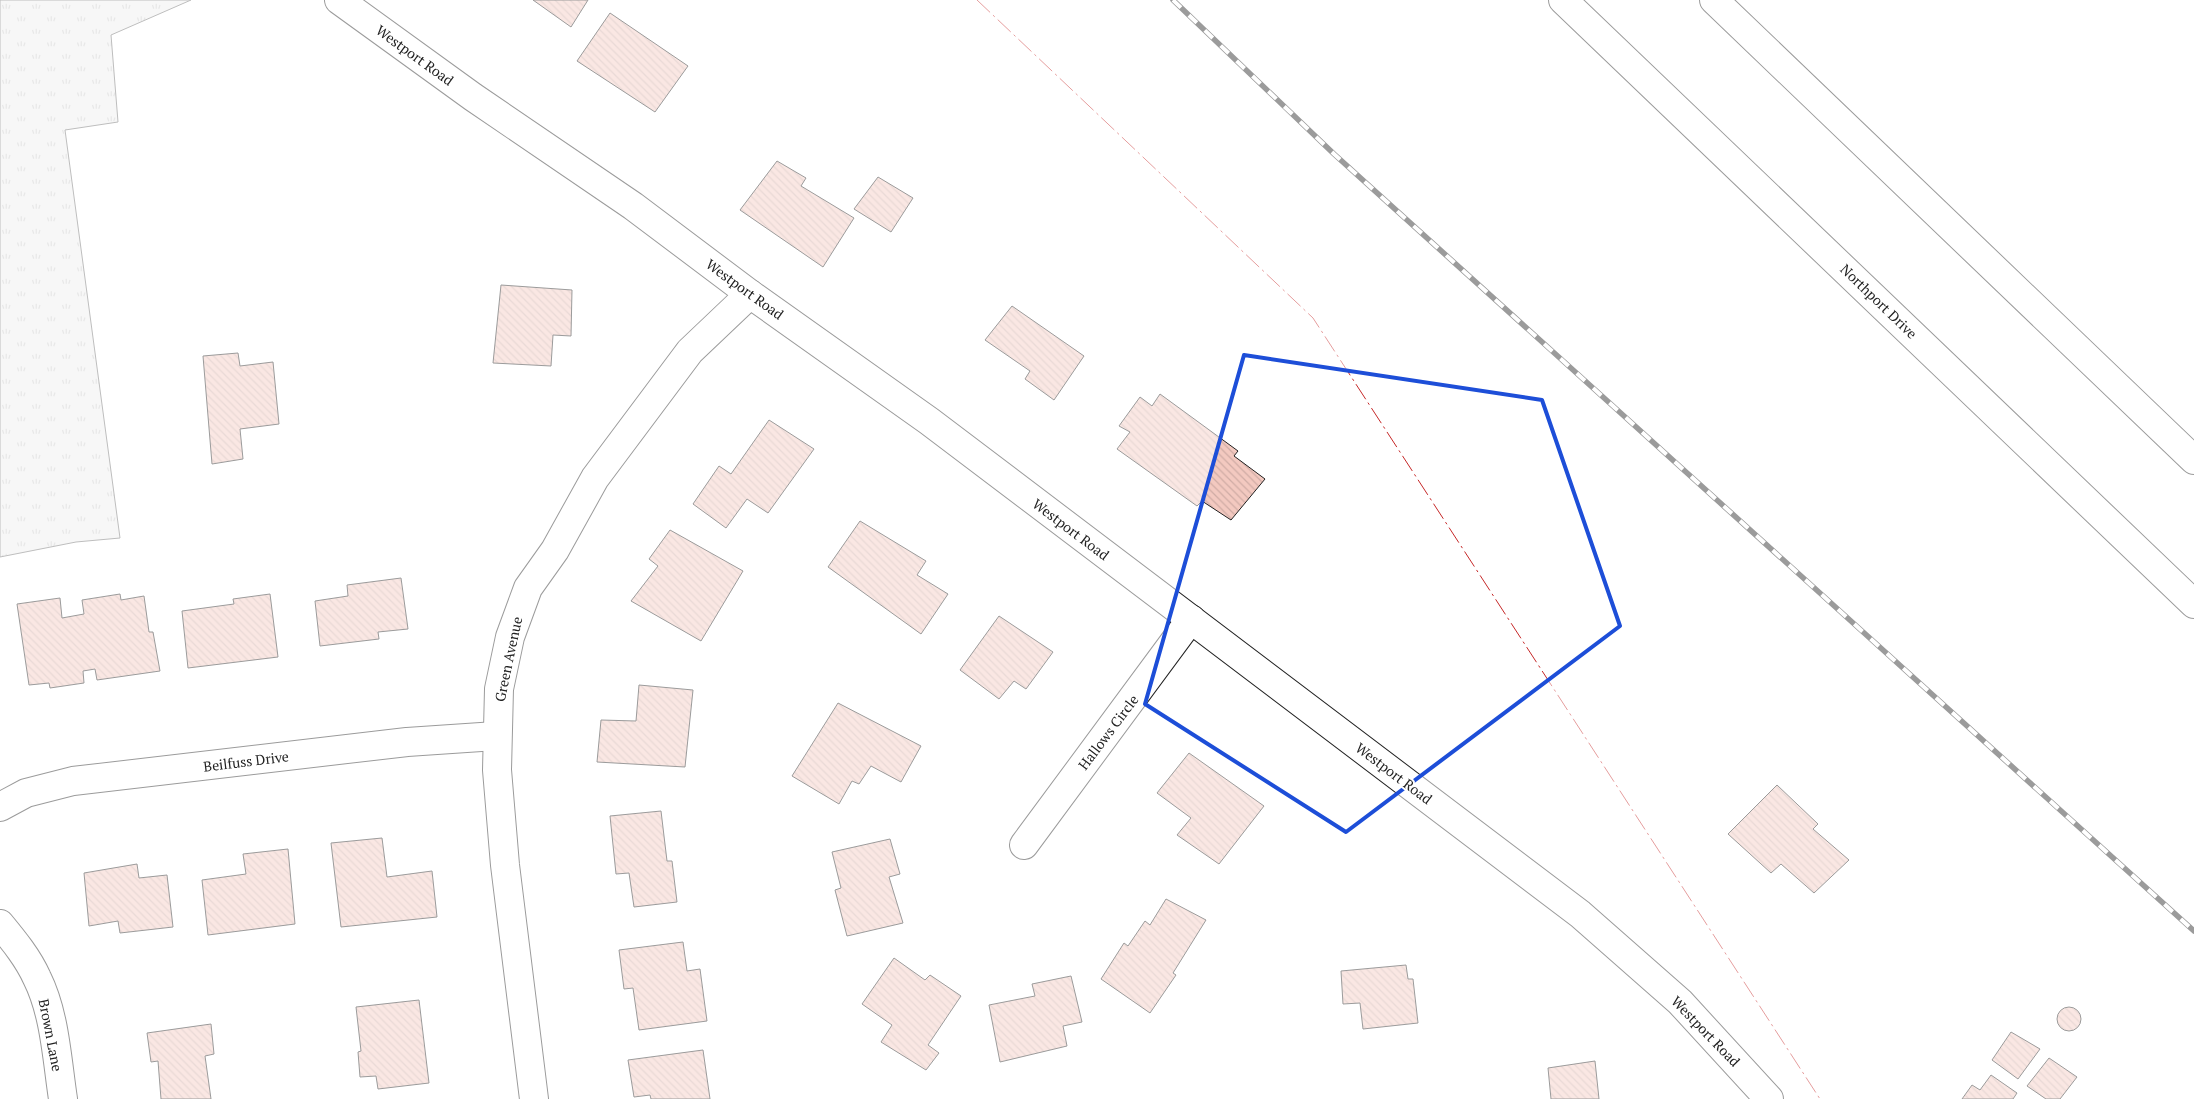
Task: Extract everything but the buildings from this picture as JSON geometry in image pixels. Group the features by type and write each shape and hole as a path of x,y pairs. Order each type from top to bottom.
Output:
{"street":[{"name":"Westport Road","path":"339,0 473,97 633,206 750,294 929,421 1580,914 1680,1002 1769,1099"},
{"name":"Northport Drive","path":"1563,0 2194,604"},
{"path":"1714,0 2194,460"},
{"name":"Green Avenue","path":"534,1099 505,865 496,736 499,689 510,637 528,588 555,550 595,478 690,351 750,294"},
{"name":"Hallows Circle","path":"1024,845 1191,619"},
{"name":"Beilfuss Drive","path":"0,807 26,793 73,781 407,742 496,736"},
{"name":"Brown Lane","path":"0,924 38,978 49,1013 63,1099"}],"highlighted area":[{"path":"1244,355 1542,400 1620,626 1346,832 1145,704"}],"green space":[{"path":"0,0 191,0 111,35 118,122 65,130 120,538 76,542 0,557"}],"railway":[{"path":"1173,0 1334,154 2194,931"}],"power":[{"path":"977,0 1313,318 1820,1099"}]}
